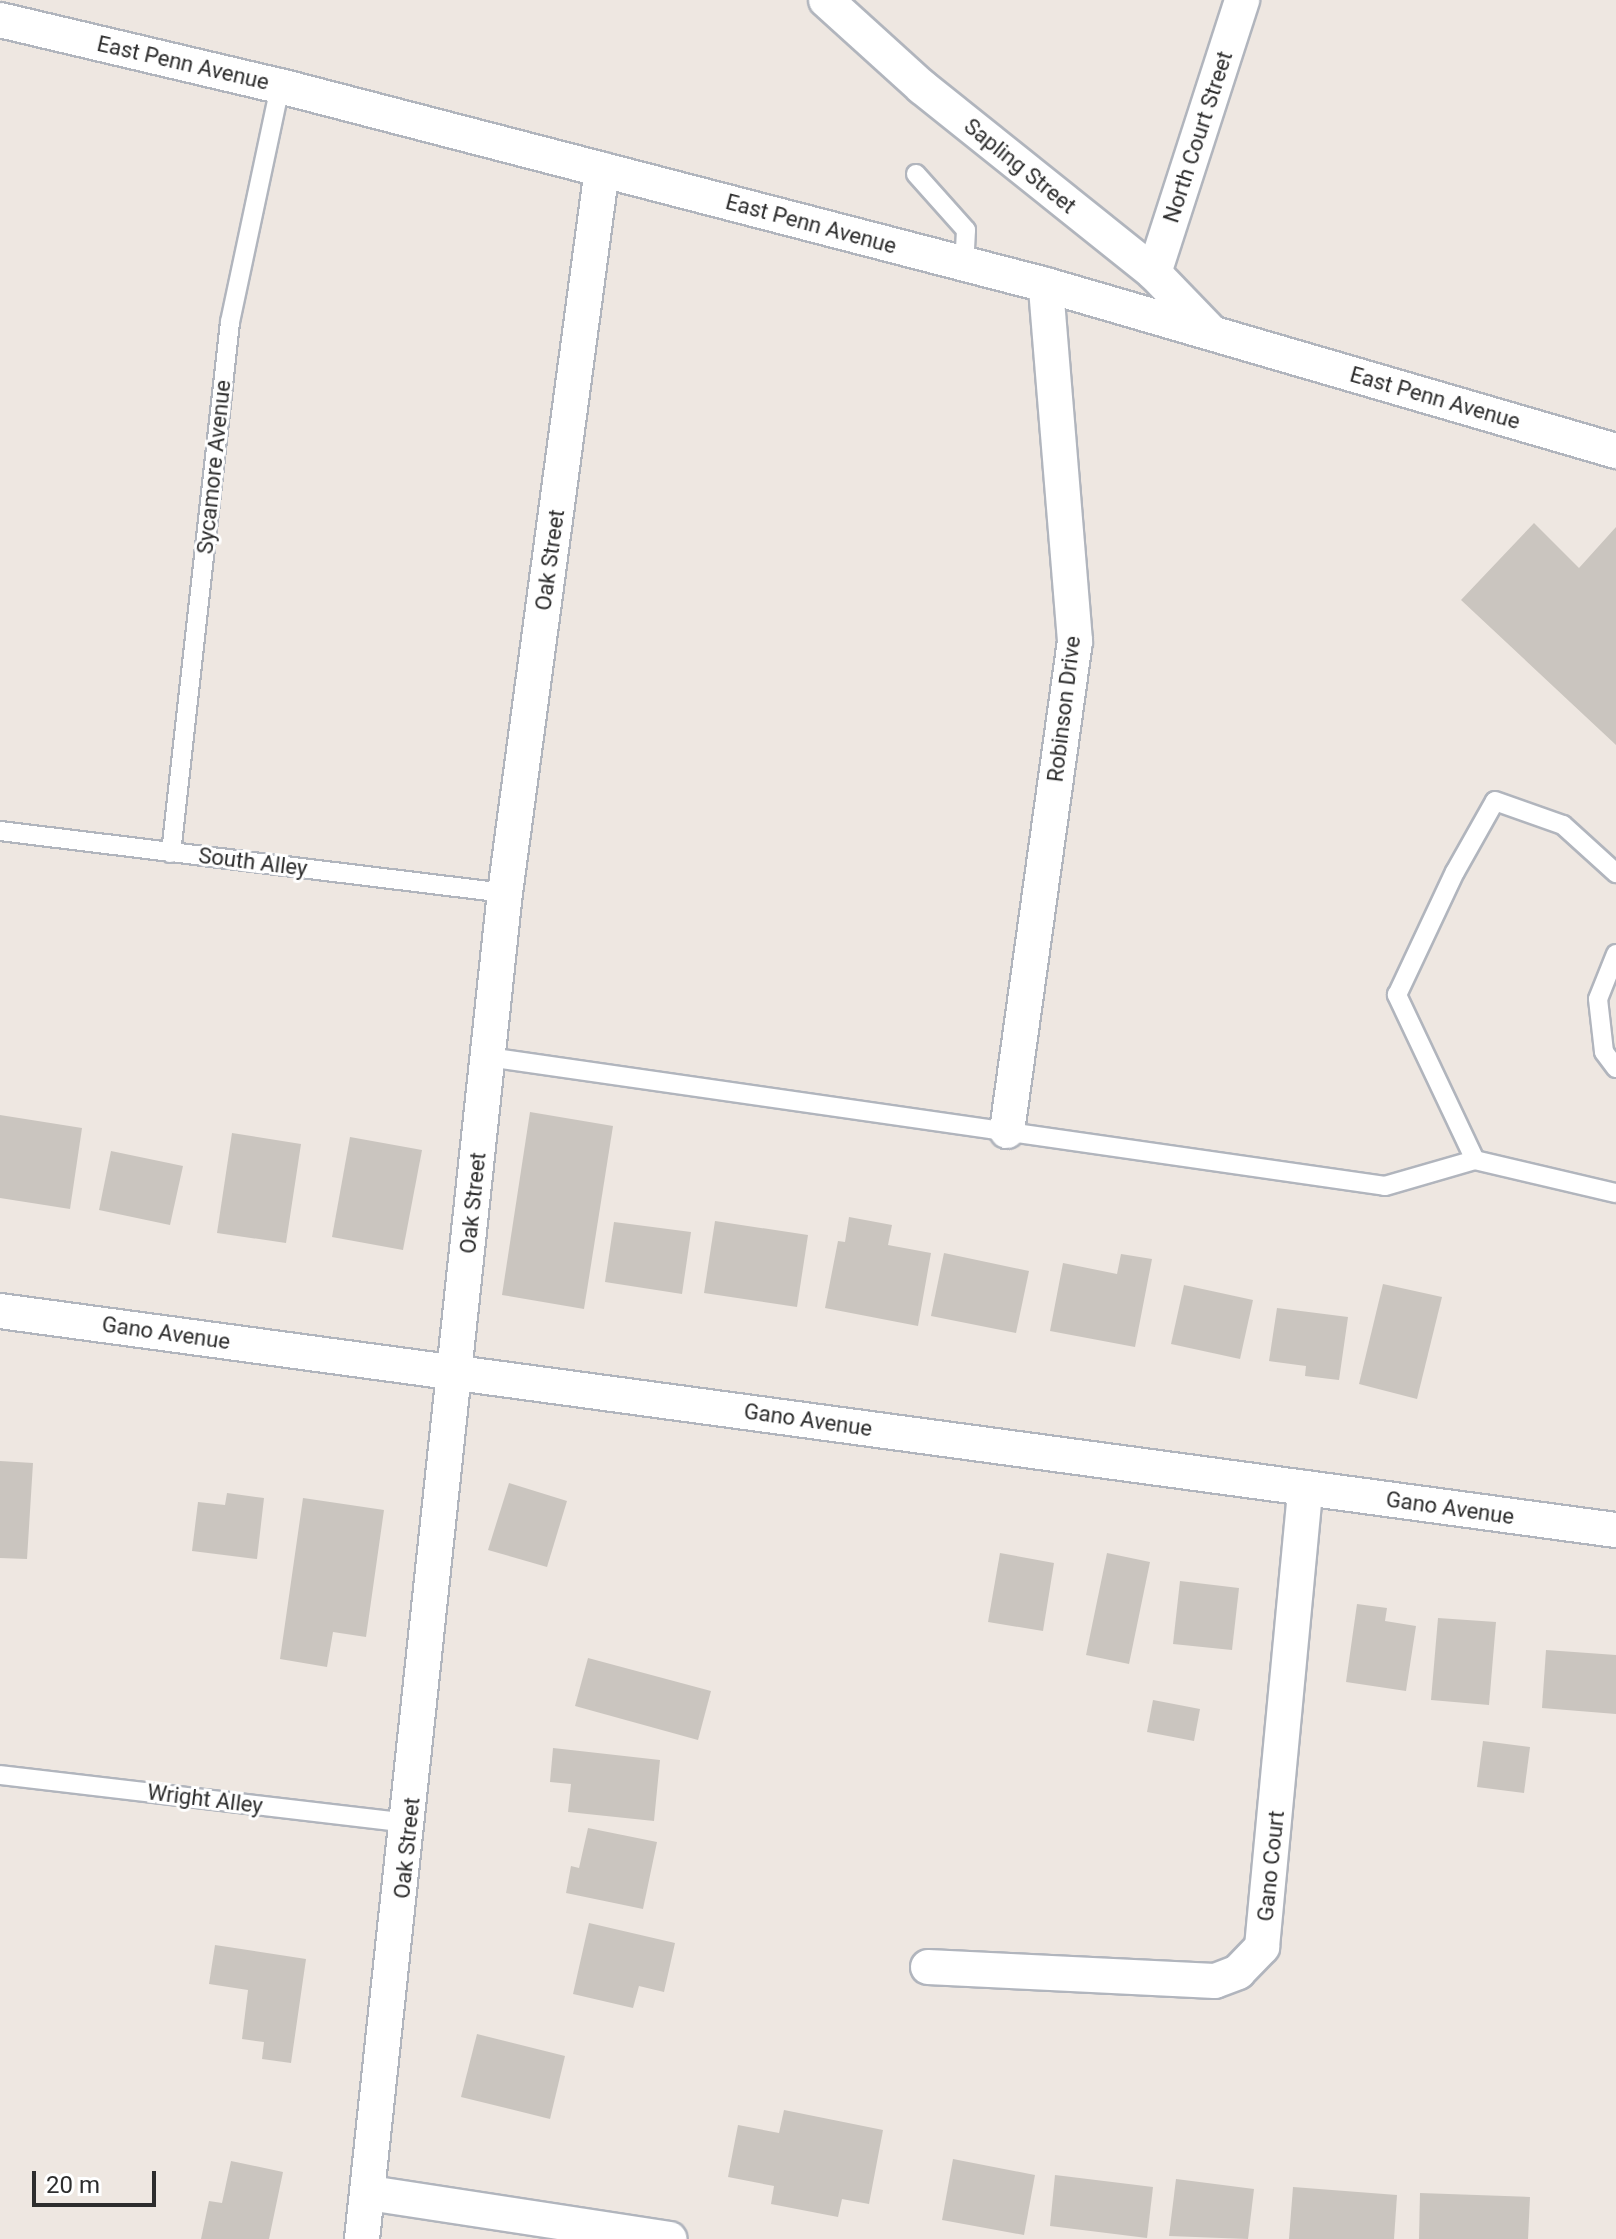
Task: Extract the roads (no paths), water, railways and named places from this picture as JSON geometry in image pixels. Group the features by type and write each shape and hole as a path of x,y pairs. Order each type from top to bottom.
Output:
{"street":[{"name":"Sapling Street","path":"826,0 922,87 1154,273 1213,334"},
{"name":"North Court Street","path":"1154,273 1242,0"},
{"name":"East Penn Avenue","path":"0,20 280,86 1046,285 1616,451"},
{"name":"Oak Street","path":"362,2239 410,1823 505,893 602,169"},
{"name":"Robinson Drive","path":"1007,1131 1075,641 1046,285"},
{"name":"Gano Avenue","path":"0,1311 1616,1530"},
{"name":"Gano Court","path":"928,1967 1215,1981 1238,1972 1262,1947 1305,1488"},
{"path":"369,2193 670,2239"}],"lane":[{"name":"Sycamore Avenue","path":"171,853 230,322 280,86"},
{"path":"916,174 966,230 964,264"},
{"path":"1475,1160 1397,995 1455,872 1495,801 1563,825 1616,873"},
{"name":"South Alley","path":"0,831 505,893"},
{"path":"1616,954 1598,999 1604,1052 1616,1068"},
{"path":"488,1057 1385,1186 1475,1160 1616,1193"},
{"name":"Wright Alley","path":"0,1775 410,1823"}]}
